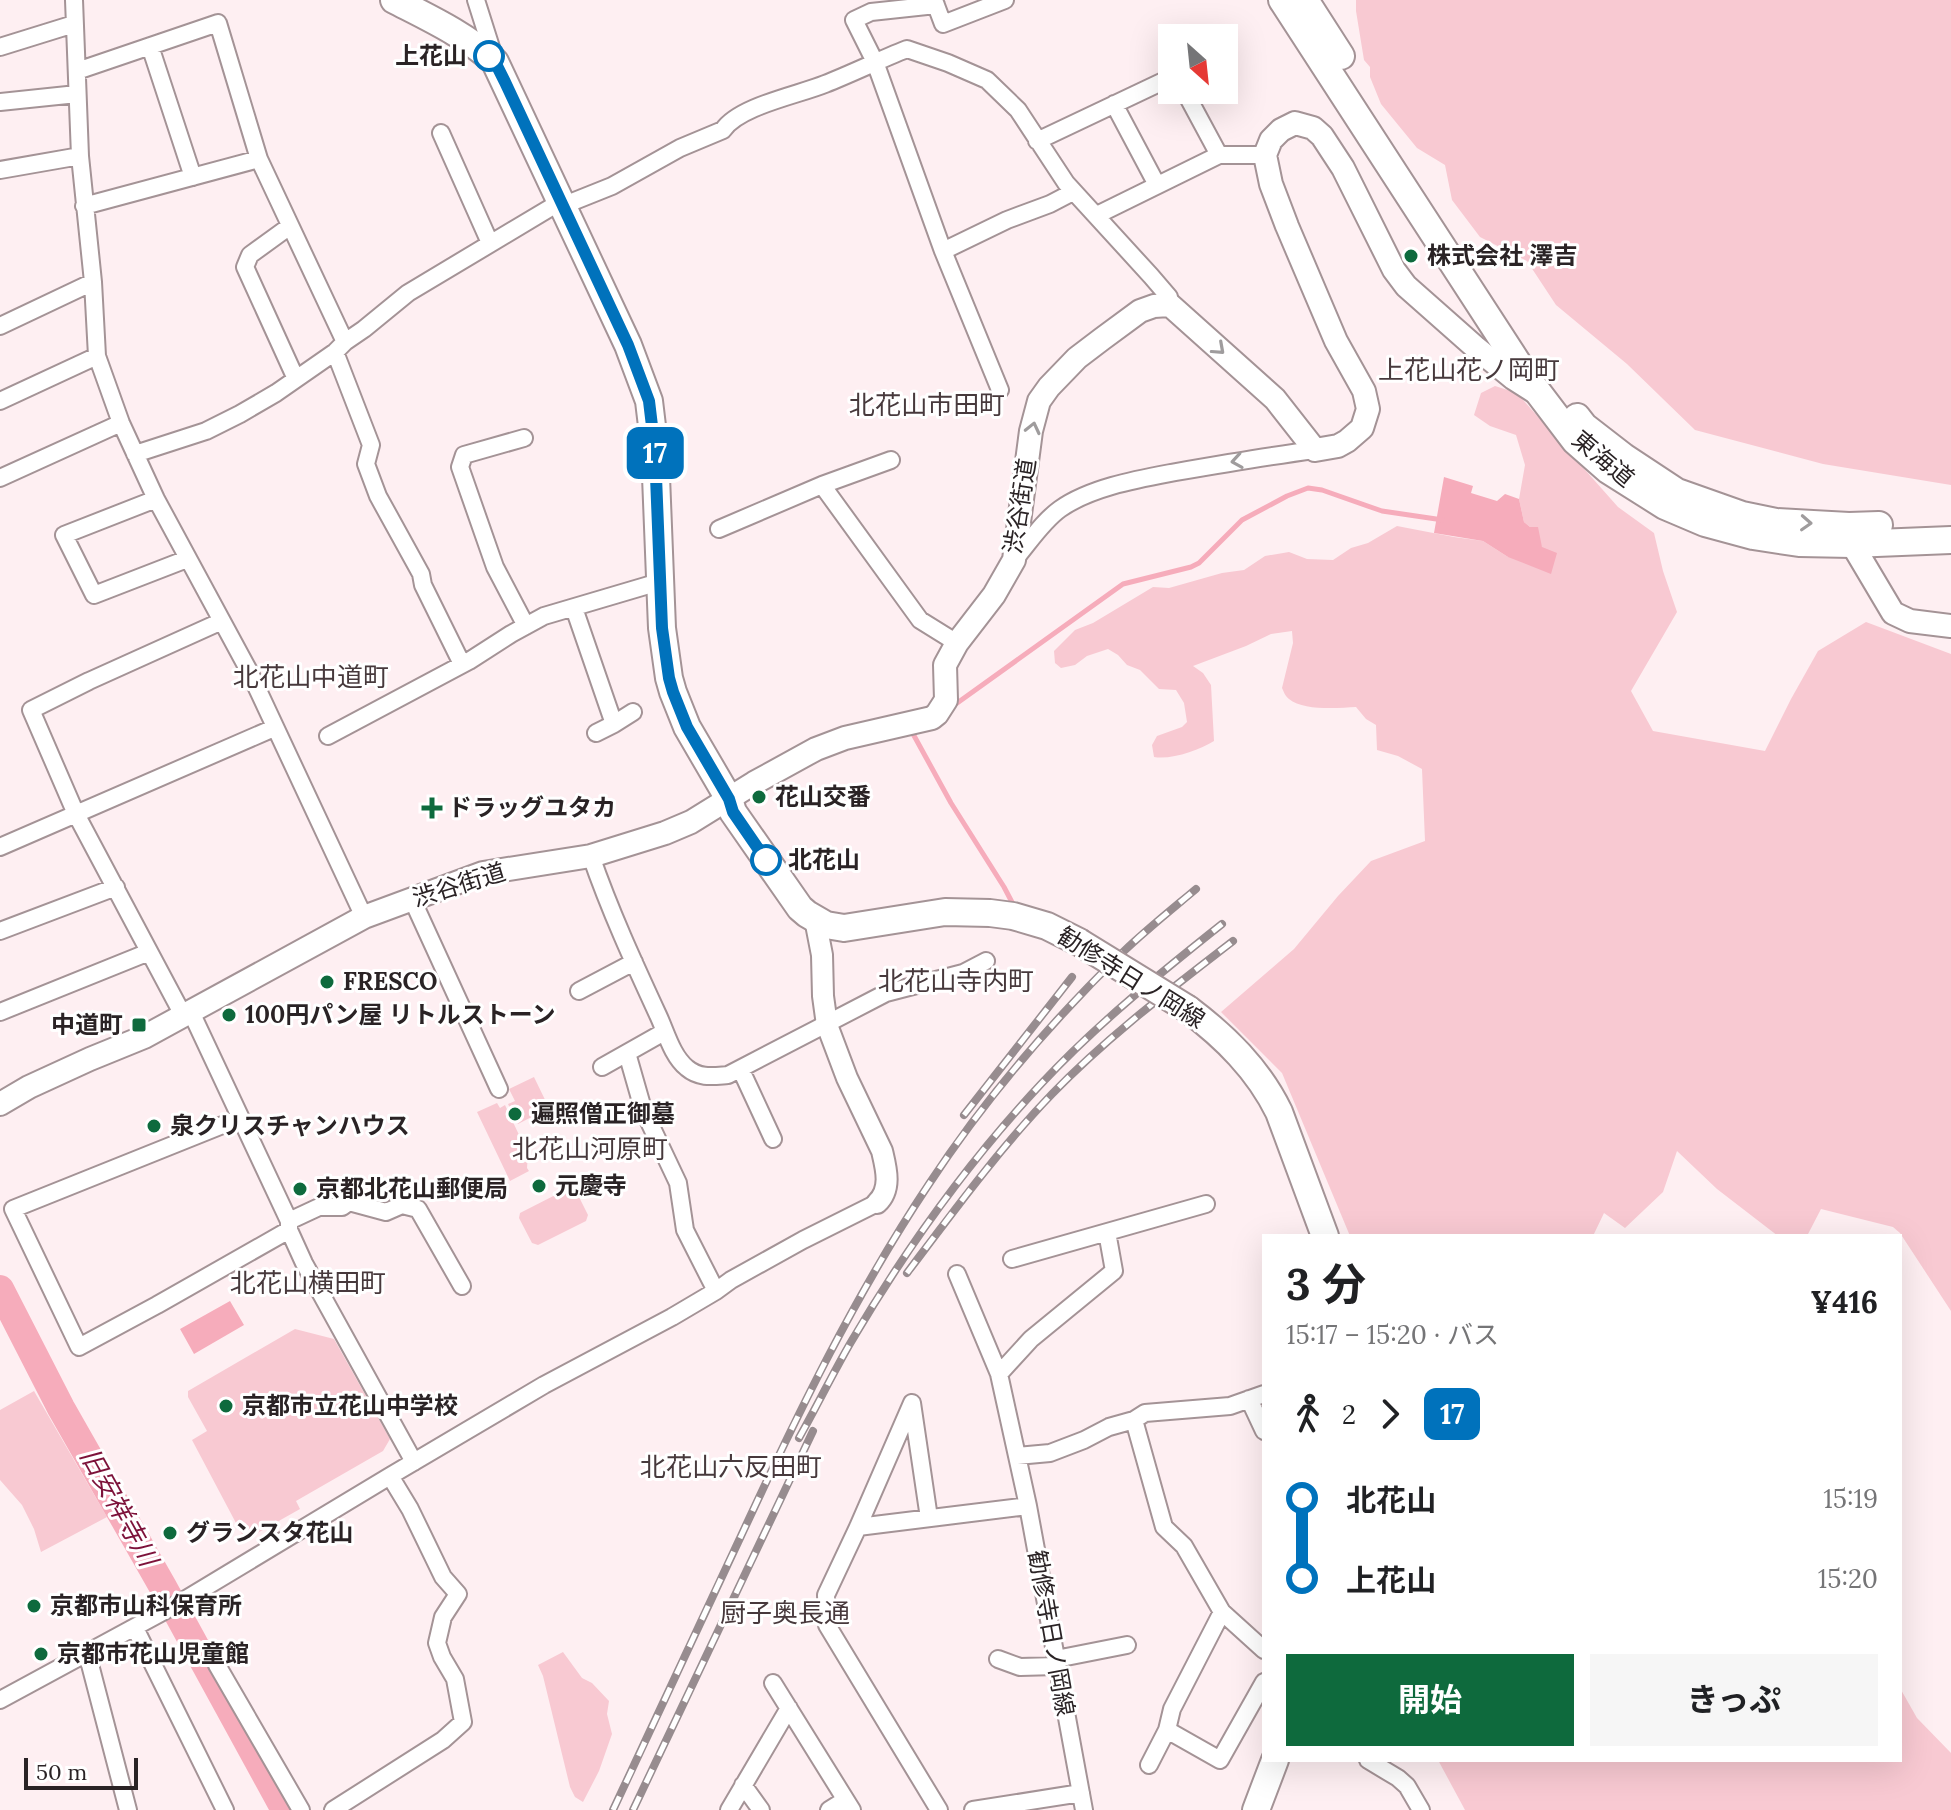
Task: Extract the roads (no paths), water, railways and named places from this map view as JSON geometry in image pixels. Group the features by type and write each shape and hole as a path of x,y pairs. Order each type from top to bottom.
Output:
{"main road":[{"path":"394,0 442,24 495,62 628,345 649,401 655,451 664,648 673,692 687,727 729,799 733,812 779,880 803,911 815,919"},
{"name":"東海道","path":"1282,0 1528,379 1575,441 1608,470 1665,506 1705,523 1753,536 1799,543 1951,540"},
{"name":"東海道","path":"1305,0 1539,371 1584,426 1677,492 1742,515 1776,522 1849,526 1951,524"},
{"path":"1170,305 1275,399 1315,450 1338,446 1362,428 1368,409 1364,391 1336,341 1271,184 1265,155 1271,140 1295,123 1313,128 1322,136 1343,168 1394,270 1406,286 1513,378 1543,398"},
{"name":"渋谷街道","path":"0,1104 29,1087 144,1037 364,917 483,873 591,856 665,833 691,822 816,749 845,738 932,718 946,700 945,665 957,643 994,595 1014,560 1031,431 1039,401 1077,358 1117,327 1140,311 1170,305"},
{"path":"1467,339 1481,334 1491,321"},
{"path":"1852,544 1893,613 1910,621 1951,626"},
{"name":"勧修寺日ノ岡線","path":"815,919 844,928 945,912 1013,916 1047,926 1079,942 1188,1009 1236,1050 1271,1096 1324,1234"},
{"path":"1256,1810 1274,1762"}],"street":[{"path":"74,0 80,156 97,356 121,423 156,499 249,671 364,917"},
{"path":"476,0 495,62"},
{"path":"1000,390 943,251 875,62 854,20 871,12 935,2 943,24 1005,0"},
{"path":"77,71 218,23 259,159 340,347 371,445 366,464 378,496 421,574 423,585 462,664"},
{"path":"0,47 74,24"},
{"path":"150,46 193,177"},
{"path":"135,454 206,431 276,393 408,293 561,204 612,186 680,148 723,130 744,114 907,49 987,80 1018,110 1073,192 1169,297 1170,305"},
{"path":"1037,141 1158,84"},
{"path":"0,102 77,94"},
{"path":"1114,104 1157,185"},
{"path":"1192,104 1219,155"},
{"path":"441,133 490,243"},
{"path":"1097,215 1219,155 1265,155"},
{"path":"0,170 80,156"},
{"path":"84,206 259,159"},
{"path":"943,251 1073,192"},
{"path":"290,226 250,255 245,267 296,379"},
{"path":"0,326 93,282"},
{"path":"0,401 97,356"},
{"path":"0,478 121,423"},
{"path":"524,438 464,455 460,467 495,567 526,626"},
{"path":"1014,560 1061,509 1101,490 1238,461 1315,450"},
{"path":"719,529 822,485 891,460"},
{"path":"822,485 920,620 957,643"},
{"path":"156,499 64,535 94,595 187,559"},
{"path":"328,736 544,616 659,582"},
{"path":"574,608 614,724"},
{"path":"222,621 31,710 76,814 149,952 188,1014 240,1118 304,1263 414,1462"},
{"path":"596,733 633,712"},
{"path":"0,847 274,728"},
{"path":"591,856 606,900 664,1032 679,1060 691,1071 708,1077 741,1070 886,993 963,973 986,961"},
{"path":"0,931 116,887"},
{"path":"412,899 499,1089"},
{"path":"0,1700 181,1602 544,1385 803,1240 877,1203 887,1185 882,1151 847,1078 827,1025 822,955 815,919"},
{"path":"0,1012 149,952"},
{"path":"579,991 634,962"},
{"path":"602,1067 664,1032"},
{"path":"627,1053 643,1109 678,1183 685,1230 716,1291"},
{"path":"741,1070 773,1139"},
{"path":"240,1118 13,1209 79,1347 157,1305 319,1207 342,1207 349,1202 386,1212 402,1205 418,1209 462,1286"},
{"path":"1012,1259 1206,1204"},
{"path":"999,1374 1031,1339 1114,1271 1107,1232"},
{"name":"勧修寺日ノ岡線","path":"957,1274 999,1374 1028,1506 1082,1802"},
{"path":"1017,1456 1050,1453 1145,1413 1230,1406 1256,1397 1262,1422"},
{"path":"929,1518 912,1403 826,1595 827,1625 939,1810"},
{"path":"1134,1420 1164,1527 1184,1546 1222,1612 1262,1648"},
{"path":"333,1810 443,1740 463,1722 455,1679 437,1643 443,1617 458,1594 443,1577 390,1476"},
{"path":"858,1527 1028,1506"},
{"path":"1149,1765 1167,1730 1172,1709 1222,1612"},
{"path":"135,1628 225,1810"},
{"path":"998,1659 1020,1667 1127,1645"},
{"path":"87,1653 128,1810"},
{"path":"217,1665 301,1810"},
{"path":"773,1683 848,1805 829,1810"},
{"path":"1167,1730 1220,1760 1262,1686"},
{"path":"729,1810 789,1708"},
{"path":"1371,1762 1407,1786 1421,1810"},
{"path":"743,1785 761,1810"},
{"path":"973,1810 1082,1802"}],"waterway":[{"path":"953,706 1123,584 1199,563 1242,520 1308,488 1382,511 1443,520"},
{"path":"917,731 912,732 951,803 1014,906"},
{"name":"旧安祥寺川","path":"0,1289 61,1408 285,1810"}],"railway":[{"path":"613,1810 806,1401 852,1312 902,1226 972,1122 1044,1034 1123,952 1196,889"},
{"path":"799,1438 851,1342 893,1274 988,1144 1084,1041 1222,924"},
{"path":"907,1273 995,1159 1052,1094 1117,1033 1233,941"},
{"path":"964,1115 1072,977"},
{"path":"633,1810 813,1431"}],"place":[{"name":"上花山","path":"489,56"},
{"name":"株式会社 澤吉","path":"1411,256"},
{"name":"花山交番","path":"759,797"},
{"name":"ドラッグユタカ","path":"432,808"},
{"name":"北花山","path":"766,860"},
{"name":"FRESCO","path":"327,982"},
{"name":"100円パン屋 リトルストーン","path":"229,1015"},
{"name":"中道町","path":"139,1025"},
{"name":"遍照僧正御墓","path":"515,1114"},
{"name":"泉クリスチャンハウス","path":"154,1126"},
{"name":"元慶寺","path":"539,1186"},
{"name":"京都北花山郵便局","path":"300,1189"},
{"name":"京都市立花山中学校","path":"226,1406"},
{"name":"グランスタ花山","path":"170,1533"},
{"name":"京都市山科保育所","path":"34,1606"},
{"name":"京都市花山児童館","path":"41,1654"}],"district":[{"name":"上花山花ノ岡町","path":"1469,370"},
{"name":"北花山市田町","path":"927,405"},
{"name":"北花山中道町","path":"311,677"},
{"name":"北花山寺内町","path":"956,981"},
{"name":"北花山河原町","path":"590,1149"},
{"name":"北花山横田町","path":"308,1283"},
{"name":"北花山六反田町","path":"731,1467"},
{"name":"厨子奥長通","path":"785,1613"}]}
